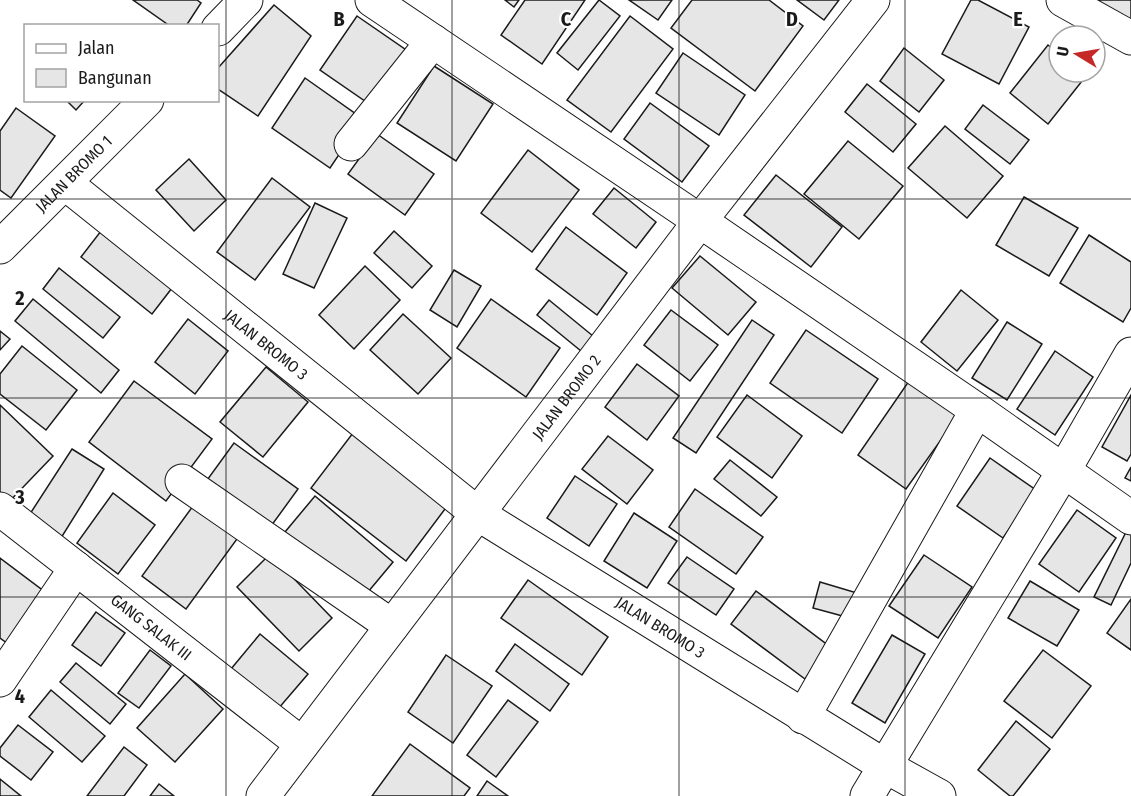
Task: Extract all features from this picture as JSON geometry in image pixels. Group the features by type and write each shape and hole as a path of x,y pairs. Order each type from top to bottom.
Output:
{"street":[{"path":"219,28 246,0"},
{"path":"372,0 977,410 1131,518"},
{"name":"JALAN BROMO 2","path":"262,796 700,221 873,0"},
{"path":"1063,0 1131,38"},
{"path":"351,144 433,41"},
{"name":"JALAN BROMO 1","path":"0,247 145,102"},
{"name":"JALAN BROMO 3","path":"65,183 478,514 803,717 939,796"},
{"path":"867,796 1063,472 1131,354"},
{"path":"803,717 977,410"},
{"path":"182,481 392,626"},
{"name":"GANG SALAK III","path":"0,509 302,744"},
{"path":"0,680 76,568"}],"building":[{"path":"133,0 197,0 201,3 187,24 167,24"},
{"path":"505,0 519,0 514,7"},
{"path":"525,0 585,0 542,64 501,35"},
{"path":"599,0 620,16 578,70 557,53"},
{"path":"629,0 672,0 658,20"},
{"path":"692,0 769,0 803,26 755,91 671,28"},
{"path":"797,0 839,0 824,20"},
{"path":"971,0 978,0 1029,27 999,84 942,54"},
{"path":"1100,0 1131,0 1131,32 1094,9"},
{"path":"274,5 311,36 258,116 219,90 219,67"},
{"path":"357,16 412,54 375,108 320,70"},
{"path":"630,16 673,49 611,132 567,100"},
{"path":"1047,46 1047,84 1080,84 1048,124 1010,93"},
{"path":"904,48 944,80 919,112 880,81"},
{"path":"683,53 745,95 719,135 656,93"},
{"path":"434,66 493,104 456,161 397,123"},
{"path":"305,78 363,119 330,168 272,128"},
{"path":"867,84 916,124 893,152 845,112"},
{"path":"68,102 83,102 76,110"},
{"path":"650,103 709,146 682,182 624,139"},
{"path":"983,105 1029,140 1010,164 965,129"},
{"path":"16,108 55,136 11,198 0,190 0,131"},
{"path":"945,126 1003,176 967,218 908,168"},
{"path":"377,134 434,174 405,215 348,174"},
{"path":"848,141 903,186 859,239 804,194"},
{"path":"528,150 579,190 532,252 481,213"},
{"path":"189,159 226,200 194,231 156,190"},
{"path":"776,175 842,227 811,267 744,215"},
{"path":"272,178 310,207 255,280 217,252"},
{"path":"614,188 656,222 636,248 593,214"},
{"path":"1024,197 1078,228 1049,276 996,245"},
{"path":"315,203 347,218 314,288 283,274"},
{"path":"566,227 627,273 597,315 536,269"},
{"path":"101,231 172,288 152,314 81,257"},
{"path":"394,231 432,266 412,288 374,253"},
{"path":"1089,235 1131,262 1131,308 1123,322 1060,283"},
{"path":"700,256 756,302 728,335 672,288"},
{"path":"365,266 400,300 354,349 319,315"},
{"path":"59,268 120,317 103,338 43,289"},
{"path":"454,270 481,286 457,327 430,310"},
{"path":"961,290 998,320 957,371 921,342"},
{"path":"33,299 119,370 101,393 15,321"},
{"path":"491,299 560,348 526,397 457,348"},
{"path":"549,300 593,336 581,351 537,315"},
{"path":"671,310 718,345 690,381 644,345"},
{"path":"403,314 451,358 418,394 370,350"},
{"path":"188,319 228,351 195,394 155,362"},
{"path":"752,320 774,335 696,453 673,438"},
{"path":"1007,322 1042,344 1007,400 972,378"},
{"path":"806,330 878,379 842,433 770,383"},
{"path":"0,331 10,339 0,350"},
{"path":"22,346 77,390 46,430 0,394 0,374"},
{"path":"1055,351 1093,377 1055,435 1017,409"},
{"path":"637,364 679,396 647,440 605,407"},
{"path":"266,367 308,402 263,457 220,422"},
{"path":"134,381 212,439 166,501 89,442"},
{"path":"909,381 958,416 906,489 858,455"},
{"path":"747,395 802,436 772,478 717,437"},
{"path":"1131,395 1131,454 1127,461 1102,447"},
{"path":"0,405 53,456 4,507 0,503"},
{"path":"356,429 451,501 406,561 311,488"},
{"path":"608,436 653,470 627,504 582,469"},
{"path":"234,443 298,489 266,533 202,487"},
{"path":"72,449 104,469 61,538 28,517"},
{"path":"990,458 1036,490 1003,538 957,506"},
{"path":"730,460 777,497 761,516 714,479"},
{"path":"1131,467 1131,481 1125,478"},
{"path":"575,476 617,504 589,546 547,518"},
{"path":"695,489 763,537 736,574 669,527"},
{"path":"113,493 155,525 118,574 77,543"},
{"path":"315,496 393,562 363,598 285,532"},
{"path":"193,506 237,539 186,609 142,576"},
{"path":"1077,510 1116,538 1079,592 1039,564"},
{"path":"634,513 677,541 647,588 604,561"},
{"path":"1127,530 1131,532 1131,563 1111,605 1094,597"},
{"path":"270,554 332,618 299,651 237,587"},
{"path":"924,555 972,587 938,638 889,606"},
{"path":"687,557 734,589 716,615 668,583"},
{"path":"0,558 49,595 11,646 0,638"},
{"path":"528,580 608,637 582,675 501,618"},
{"path":"1030,581 1079,610 1057,646 1008,618"},
{"path":"820,582 857,593 850,618 813,608"},
{"path":"756,591 829,646 805,679 731,624"},
{"path":"1131,599 1131,650 1107,633"},
{"path":"96,612 125,633 101,666 72,645"},
{"path":"260,634 308,674 278,709 231,669"},
{"path":"892,635 925,654 885,723 852,703"},
{"path":"515,644 569,684 550,711 496,671"},
{"path":"150,650 171,666 139,708 118,693"},
{"path":"1043,650 1091,686 1052,738 1004,701"},
{"path":"446,655 492,686 453,743 408,712"},
{"path":"76,663 126,704 110,724 60,682"},
{"path":"185,674 223,709 175,762 137,728"},
{"path":"51,690 105,736 82,762 29,717"},
{"path":"508,700 538,722 496,777 467,755"},
{"path":"1016,721 1050,749 1013,796 1010,796 978,770"},
{"path":"18,725 53,752 31,780 0,756 0,748"},
{"path":"410,744 470,788 464,796 372,796"},
{"path":"124,747 147,765 124,796 87,796"},
{"path":"0,779 21,796 0,796"},
{"path":"487,781 508,796 477,796"},
{"path":"159,784 174,796 150,796"}]}
